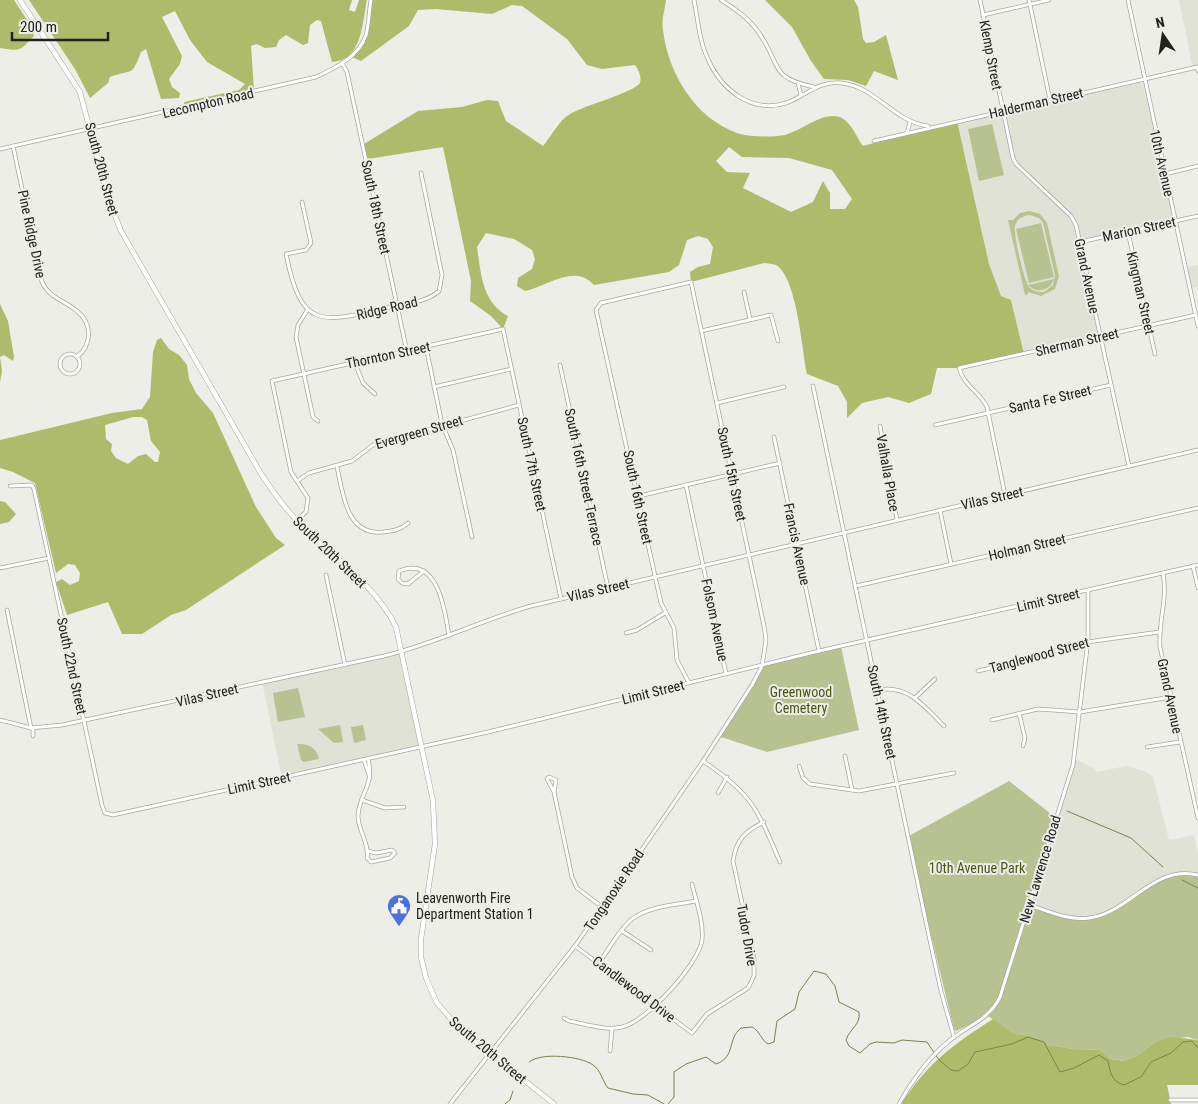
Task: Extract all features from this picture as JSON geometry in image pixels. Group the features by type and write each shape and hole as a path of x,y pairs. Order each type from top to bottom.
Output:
{"main road":[{"name":"South 20th Street","path":"20,0 75,84 91,129 107,195 121,231 260,472 273,493 296,520 382,602 396,627 403,652 433,801 435,828 433,862 421,939 423,967 432,994 445,1014 554,1104"}],"street":[{"name":"Lecompton Road","path":"0,149 305,81 352,57 363,42 371,0"},
{"path":"694,0 702,42 708,60 718,76 735,95 746,102 772,106 792,100 815,87 827,83 853,85 864,90 910,122 932,126"},
{"path":"721,0 746,17 763,38 777,68 798,83 815,87"},
{"name":"Klemp Street","path":"980,0 1002,111"},
{"path":"1029,0 1050,100"},
{"path":"983,15 1049,0"},
{"name":"10th Avenue","path":"1128,0 1198,326"},
{"name":"South 18th Street","path":"342,63 347,72 407,352"},
{"name":"Halderman Street","path":"874,141 932,126 1144,79 1198,69"},
{"path":"798,83 801,95"},
{"name":"Grand Avenue","path":"1002,111 1016,164 1071,216 1080,242 1129,466"},
{"path":"907,133 910,122"},
{"name":"Pine Ridge Drive","path":"13,146 42,282 49,293 78,311 88,330 88,343 85,350 77,357"},
{"path":"1165,174 1198,166"},
{"name":"Ridge Road","path":"308,309 321,316 335,319 397,306 433,296 442,283 421,174"},
{"path":"302,202 311,243 306,250 286,254 296,293 308,309 298,325 296,337 313,417 318,421"},
{"name":"Marion Street","path":"1080,242 1198,216"},
{"name":"Kingman Street","path":"1128,232 1155,354"},
{"name":"South 15th Street","path":"597,307 601,302 691,282 766,640 762,666"},
{"path":"744,292 750,319"},
{"name":"South 16th Street","path":"597,307 664,613 674,628 677,660 689,683"},
{"path":"701,331 770,315 778,341"},
{"name":"Sherman Street","path":"988,413 983,399 965,384 959,368 1196,315"},
{"name":"Thornton Street","path":"297,480 291,472 272,381 503,329"},
{"name":"South 17th Street","path":"503,329 561,598"},
{"path":"426,347 442,424 454,450 472,537"},
{"name":"Pine Ridge Drive","path":"71,354 77,357 80,364 76,373 66,374 61,370 59,365 62,357 71,354"},
{"path":"355,363 363,383 375,394"},
{"name":"South 16th Street Terrace","path":"560,365 608,588"},
{"path":"434,387 511,368"},
{"name":"Santa Fe Street","path":"935,425 1111,385"},
{"name":"South 14th Street","path":"813,386 941,991 954,1037"},
{"path":"716,403 784,387"},
{"name":"Evergreen Street","path":"297,480 309,473 338,467 352,461 373,445 442,424 519,405"},
{"path":"988,413 1006,494"},
{"name":"Valhalla Place","path":"880,426 896,520"},
{"name":"Francis Avenue","path":"774,437 819,651"},
{"name":"Vilas Street","path":"0,720 32,728 84,721 403,652 510,612 561,598 1198,450"},
{"path":"638,496 780,463"},
{"path":"338,467 347,508 356,524 375,533 402,528 408,523"},
{"path":"296,520 306,512 308,498 297,480"},
{"name":"South 22nd Street","path":"10,486 32,484 102,805 108,814"},
{"name":"Folsom Avenue","path":"686,485 726,674"},
{"name":"Holman Street","path":"856,586 1198,508"},
{"path":"940,510 951,564"},
{"path":"0,568 48,558"},
{"name":"Limit Street","path":"108,814 120,814 366,759 819,651 868,642 1198,565"},
{"path":"1193,566 1198,588"},
{"path":"424,571 414,580 405,584 398,579 399,571 417,567 424,571 441,592 449,636"},
{"name":"Grand Avenue","path":"1163,573 1166,596 1160,632 1160,647 1198,818"},
{"path":"326,575 345,665"},
{"name":"New Lawrence Road","path":"899,1104 909,1085 940,1049 995,1009 1000,997 1073,765 1088,640 1088,591"},
{"path":"7,610 33,736"},
{"path":"626,633 637,630 664,613"},
{"name":"Tanglewood Street","path":"978,671 1048,654 1060,647 1088,640 1160,632"},
{"name":"Tonganoxie Road","path":"450,1104 575,946 702,761 752,685 762,666"},
{"path":"915,698 935,678"},
{"path":"878,690 894,689 915,698 944,726"},
{"path":"992,720 1043,709 1080,712 1171,697"},
{"path":"1019,713 1025,738 1022,746"},
{"path":"1147,747 1180,742"},
{"path":"846,756 852,790"},
{"path":"366,759 370,778 358,817 360,830 368,851 367,858 371,862 390,858 395,853 392,850 376,853 368,851"},
{"path":"702,761 727,777 750,800 764,822 780,862"},
{"path":"799,766 802,778 807,783 866,792 954,773"},
{"path":"718,793 727,777"},
{"path":"554,792 572,878 577,888 602,907"},
{"path":"362,800 385,808 404,807"},
{"name":"Tudor Drive","path":"692,1033 707,1014 748,988 754,976 754,959 733,861 735,850 743,836 764,822"},
{"path":"1029,905 1066,917 1078,919 1097,917 1113,911 1162,877 1181,873 1198,875"},
{"path":"564,1018 569,1021 612,1028 632,1024 654,1005 690,968 700,950 702,928 692,884"},
{"path":"599,963 631,920 643,913 696,901"},
{"path":"622,931 651,950"},
{"name":"Candlewood Drive","path":"575,946 692,1033"},
{"path":"610,1051 612,1028"},
{"path":"1170,1100 1198,1100"}],"shaded area":[{"path":"1179,0 1198,0 1198,67 1193,68"},
{"path":"1138,82 1143,84 1176,222 1080,242 1100,337 1024,354 1011,300 1001,296 989,264 957,121"},
{"path":"1198,265 1198,287 1190,288 1186,267"},
{"path":"403,652 422,746 282,778 262,682"},
{"path":"1074,759 1094,768 1097,772 1126,766 1144,771 1153,777 1169,840 1194,835 1198,854 1198,875 1105,914 1078,919 1029,905"}],"green space":[{"path":"0,0 14,0 31,26 34,36 20,49 0,48"},
{"path":"29,0 352,0 349,10 355,12 359,0 367,0 359,38 350,55 342,60 332,62 321,21 317,20 310,25 308,43 303,45 286,35 279,40 276,47 265,48 257,44 251,46 254,90 184,105 184,102 239,90 245,84 207,62 190,40 175,11 162,17 182,56 180,64 169,79 172,87 180,93 179,98 161,99 146,49 141,52 131,71 110,77 108,83 90,98 75,69"},
{"path":"371,0 666,0 663,30 671,62 678,78 696,105 708,117 737,133 758,136 785,135 818,119 832,116 847,122 863,146 957,121 989,264 1001,296 1011,300 1024,354 959,368 937,368 931,394 909,403 888,397 862,403 847,418 847,402 838,386 807,374 794,298 783,272 776,265 764,263 691,282 690,272 698,267 710,264 713,247 708,239 698,236 687,240 679,265 669,272 594,285 578,276 570,276 525,291 517,286 518,278 532,269 535,259 532,250 514,239 486,233 477,247 480,267 488,295 499,310 508,316 503,329 491,316 470,301 471,281 443,147 368,159 364,144 418,111 462,107 487,100 498,101 506,121 543,146 559,124 570,114 636,87 640,83 638,71 635,65 602,69 587,65 567,39 522,6 512,5 492,14 436,9 418,10 409,26 361,61 352,57 366,34","holes":["729,147 742,157 789,158 832,170 852,199 845,209 830,209 830,193 823,181 813,202 791,212 743,188 750,173 727,172 716,161"]},
{"path":"765,0 854,0 858,7 863,39 866,43 874,42 886,35 898,80 874,71 866,86 848,80 824,79 811,61 792,27"},
{"path":"992,124 1004,175 979,181 968,129"},
{"path":"1030,211 1040,214 1047,223 1059,276 1055,289 1041,296 1028,292 1025,295 1008,220 1013,220 1020,213","holes":["1030,215 1039,218 1043,223 1055,275 1053,285 1044,292 1032,289 1027,283 1019,257 1015,230 1016,223 1021,218"]},
{"path":"1041,223 1054,277 1029,283 1016,229"},
{"path":"1054,279 1050,286 1043,290 1035,290 1028,285"},
{"path":"0,304 8,321 13,361 4,355 0,357"},
{"path":"161,338 169,349 179,355 187,365 189,379 196,393 213,413 256,507 276,538 285,545 186,610 171,615 142,634 122,634 108,602 67,615 56,582 62,579 70,585 79,581 80,573 75,565 68,564 56,573 35,483 0,468 0,440 112,413 142,409 150,397 153,352 157,340","holes":["133,417 142,417 147,420 151,441 160,452 158,462 155,462 146,454 138,456 128,464 116,458 111,451 112,444 106,439 105,425"]},
{"path":"0,357 2,371 0,382"},
{"path":"0,501 5,502 16,514 9,522 0,524"},
{"name":"Greenwood Cemetery","path":"841,647 859,730 767,752 718,736 762,666"},
{"path":"298,688 305,717 278,722 273,693"},
{"path":"340,725 343,742 334,743 318,729"},
{"path":"363,725 366,740 354,743 351,727"},
{"path":"297,744 305,744 311,747 319,759 304,762 301,760"},
{"name":"10th Avenue Park","path":"1009,781 1055,817 1029,905 1078,919 1105,914 1162,877 1171,874 1198,875 1198,1040 1188,1037 1157,1041 1137,1056 1125,1061 1111,1059 1100,1050 1073,1049 1049,1045 1030,1036 1013,1033 988,1016 956,1031 954,1029 907,837"},
{"path":"993,1019 1013,1033 1030,1036 1049,1045 1073,1049 1100,1050 1111,1059 1124,1061 1137,1056 1157,1041 1172,1037 1198,1040 1198,1085 1167,1085 1171,1104 901,1104 931,1066 953,1047"}],"waterway":[{"path":"1067,811 1131,838 1163,867"},
{"path":"1182,880 1198,888"},
{"path":"668,1104 674,1097 674,1072 686,1064 706,1057 716,1064 722,1061 729,1052 734,1037 741,1028 752,1027 768,1044 774,1042 777,1021 795,1009 799,992 814,971 826,974 835,986 839,1002 859,1012 857,1023 846,1040 849,1046 860,1053 870,1044 876,1042 894,1043 902,1040 927,1042 939,1060 951,1070 958,1071 968,1064 975,1052 1012,1044 1028,1037 1044,1042 1060,1072 1074,1068 1099,1055 1108,1061 1114,1079 1124,1085 1141,1077 1151,1062 1171,1053 1183,1042 1192,1041 1198,1048"},
{"path":"529,1062 534,1059 551,1056 579,1059 596,1067 608,1088 633,1094 648,1095 664,1104"},
{"path":"505,1104 510,1100 513,1091"}],"place":[{"name":"Leavenworth Fire Department Station 1","path":"399,927"}]}
